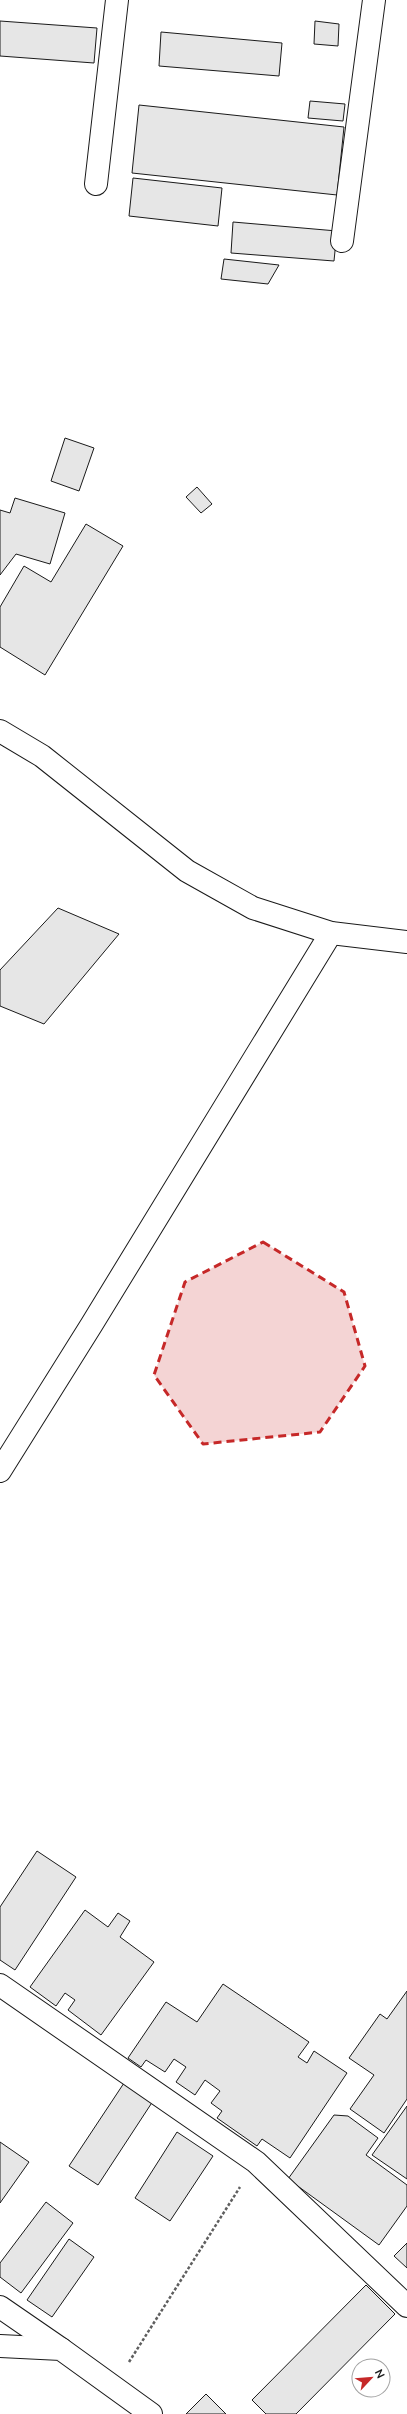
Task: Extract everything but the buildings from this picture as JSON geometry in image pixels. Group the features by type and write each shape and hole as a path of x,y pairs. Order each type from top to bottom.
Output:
{"street":[{"path":"96,184 117,0"},
{"path":"342,241 374,0"},
{"path":"0,731 42,756 187,871 253,908 331,933 407,942"},
{"path":"0,1471 96,1318 331,933"},
{"path":"0,1985 256,2162 407,2306"},
{"path":"0,2307 151,2414"},
{"path":"0,2346 61,2349"}],"path":[{"path":"114,2387 256,2162"}],"highlighted area":[{"path":"263,1242 344,1292 365,1366 320,1432 203,1444 154,1375 185,1282"}]}
